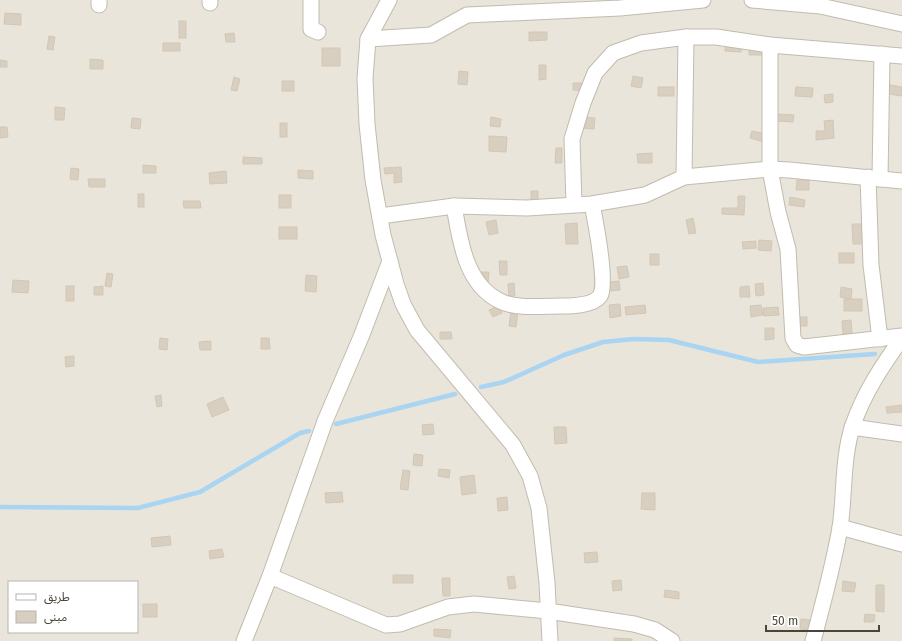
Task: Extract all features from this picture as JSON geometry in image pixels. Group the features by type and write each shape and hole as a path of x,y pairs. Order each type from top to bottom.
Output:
{"street":[{"path":"311,0 311,29 318,32"},
{"path":"389,0 368,39 365,78 367,124 373,180 390,261 403,304 417,330 513,445 530,476 539,508 550,641"},
{"path":"368,39 431,36 467,15 513,6 620,4 703,0"},
{"path":"752,0 820,6 902,24"},
{"path":"684,177 686,37"},
{"path":"574,204 572,139 582,103 595,73 613,54 641,43 686,37 716,37 770,45 902,56"},
{"path":"770,45 770,169 778,212 788,249 793,338 797,345 804,347 902,337"},
{"path":"880,339 871,265 874,178 882,54"},
{"path":"380,216 454,206 527,208 592,204 645,195 684,177 770,169 902,181"},
{"path":"454,206 463,251 473,276 482,287 500,301 528,307 562,306 593,302 600,296 603,282 597,225 592,204"},
{"path":"244,641 270,576 325,421 361,337 390,261"},
{"path":"813,641 825,598 840,527 843,480 852,427 864,397 881,367 902,337"},
{"path":"852,427 902,434"},
{"path":"840,527 902,544"},
{"path":"270,576 386,625 400,624 462,604 548,611 634,624 655,630 672,641"}],"shaded area":[{"path":"0,0 902,0 902,641 0,641"}],"building":[{"path":"5,13 21,14 21,25 4,24"},
{"path":"179,21 186,21 186,38 179,38"},
{"path":"529,32 547,32 547,40 529,41"},
{"path":"234,33 235,42 226,42 225,34"},
{"path":"49,36 55,37 53,50 47,49"},
{"path":"769,38 769,55 749,55 749,49"},
{"path":"725,42 742,43 741,52 725,51"},
{"path":"163,43 180,43 180,51 163,51"},
{"path":"322,48 340,48 340,66 322,66"},
{"path":"90,59 103,60 103,69 90,69"},
{"path":"0,60 7,61 7,67 0,67"},
{"path":"539,65 546,65 546,79 539,80"},
{"path":"459,71 468,72 467,85 458,84"},
{"path":"633,76 643,78 641,88 631,86"},
{"path":"234,77 240,79 237,91 231,90"},
{"path":"282,81 294,81 294,91 282,91"},
{"path":"573,83 586,83 585,91 573,90"},
{"path":"890,85 902,87 902,96 888,94"},
{"path":"658,87 674,87 674,96 658,96"},
{"path":"796,87 813,88 812,97 795,96"},
{"path":"833,94 833,102 825,103 824,95"},
{"path":"55,107 65,108 64,120 55,120"},
{"path":"778,114 794,115 793,122 777,121"},
{"path":"491,117 501,119 500,127 490,126"},
{"path":"583,117 595,118 594,129 582,128"},
{"path":"132,118 141,119 140,129 131,128"},
{"path":"833,120 834,138 816,140 816,131 825,131 824,121"},
{"path":"280,123 287,123 287,137 280,137"},
{"path":"0,127 7,127 8,137 0,138"},
{"path":"752,131 766,134 764,142 750,138"},
{"path":"489,136 507,137 506,152 489,151"},
{"path":"556,148 562,148 562,163 555,163"},
{"path":"652,153 652,163 638,163 637,154"},
{"path":"243,157 262,158 262,164 243,164"},
{"path":"143,165 156,166 156,173 143,173"},
{"path":"401,167 402,182 394,183 394,173 385,174 384,168"},
{"path":"71,168 79,169 78,180 70,179"},
{"path":"298,170 313,171 313,179 298,178"},
{"path":"226,171 227,183 210,184 209,173"},
{"path":"88,179 105,179 105,187 89,187"},
{"path":"797,180 809,180 809,190 796,190"},
{"path":"531,191 538,191 538,200 531,201"},
{"path":"138,194 144,194 144,207 138,207"},
{"path":"279,195 291,195 291,208 279,208"},
{"path":"738,196 745,196 744,215 722,214 722,208 738,208"},
{"path":"790,197 805,200 804,207 789,205"},
{"path":"183,201 200,201 201,208 184,208"},
{"path":"693,218 696,233 689,234 686,220"},
{"path":"496,220 498,233 489,235 486,222"},
{"path":"577,223 578,244 566,244 565,224"},
{"path":"852,224 862,224 864,244 853,244"},
{"path":"279,227 297,227 297,239 279,239"},
{"path":"759,240 772,241 771,251 758,250"},
{"path":"756,241 756,248 743,249 742,242"},
{"path":"839,253 854,253 854,263 839,263"},
{"path":"650,254 659,254 659,265 650,265"},
{"path":"499,261 507,261 507,275 500,275"},
{"path":"627,266 629,277 619,279 617,267"},
{"path":"475,272 489,272 488,283 474,282"},
{"path":"107,273 113,274 111,287 105,286"},
{"path":"306,275 317,276 316,292 305,291"},
{"path":"13,280 29,281 28,293 12,292"},
{"path":"619,281 620,290 611,291 610,282"},
{"path":"514,283 515,296 509,296 508,284"},
{"path":"763,283 764,295 756,296 755,284"},
{"path":"66,286 74,286 74,301 66,301"},
{"path":"103,286 103,295 94,295 94,287"},
{"path":"749,286 750,297 740,297 740,287"},
{"path":"841,287 852,289 851,299 840,297"},
{"path":"844,299 862,299 862,311 844,311"},
{"path":"620,304 621,316 610,318 609,305"},
{"path":"645,305 646,313 626,315 625,307"},
{"path":"761,305 763,315 751,317 750,306"},
{"path":"498,306 502,313 493,317 489,310"},
{"path":"778,307 779,315 764,316 763,308"},
{"path":"511,311 518,312 516,327 509,326"},
{"path":"797,317 807,317 807,326 797,326"},
{"path":"851,320 852,333 843,334 842,321"},
{"path":"765,328 774,328 774,339 765,340"},
{"path":"440,332 451,332 452,339 440,339"},
{"path":"160,338 168,339 167,350 159,349"},
{"path":"261,338 269,338 270,349 261,349"},
{"path":"211,341 211,350 200,350 199,342"},
{"path":"74,356 74,366 66,367 65,357"},
{"path":"161,395 162,406 157,407 155,396"},
{"path":"223,397 229,410 212,417 207,404"},
{"path":"902,405 902,412 887,413 886,407"},
{"path":"433,424 434,434 423,435 422,425"},
{"path":"554,427 566,427 567,443 555,444"},
{"path":"414,454 423,455 422,466 413,465"},
{"path":"439,469 450,470 449,478 438,476"},
{"path":"403,470 410,471 408,490 400,489"},
{"path":"474,475 476,493 462,495 460,477"},
{"path":"342,492 343,502 326,503 325,493"},
{"path":"642,493 655,493 655,510 641,509"},
{"path":"507,497 508,510 498,511 497,498"},
{"path":"170,536 171,545 152,547 151,538"},
{"path":"222,549 224,557 210,559 209,551"},
{"path":"597,552 598,562 585,563 584,553"},
{"path":"393,575 413,575 413,583 393,583"},
{"path":"514,576 516,588 509,589 507,577"},
{"path":"442,578 450,578 450,596 443,596"},
{"path":"621,580 622,590 613,591 612,581"},
{"path":"843,581 856,583 854,592 842,591"},
{"path":"876,585 884,585 884,612 876,611"},
{"path":"665,590 679,592 679,599 664,597"},
{"path":"143,604 157,604 157,617 143,617"},
{"path":"865,614 875,615 874,622 864,622"},
{"path":"801,619 810,620 808,630 800,629"},
{"path":"434,629 451,630 450,638 434,636"},
{"path":"614,638 632,639 632,641 614,641"}],"waterway":[{"path":"481,387 504,382 564,355 603,342 634,339 669,340 758,362 875,354"},
{"path":"336,424 455,394"},
{"path":"0,507 138,508 200,492 300,433 309,431"}]}
